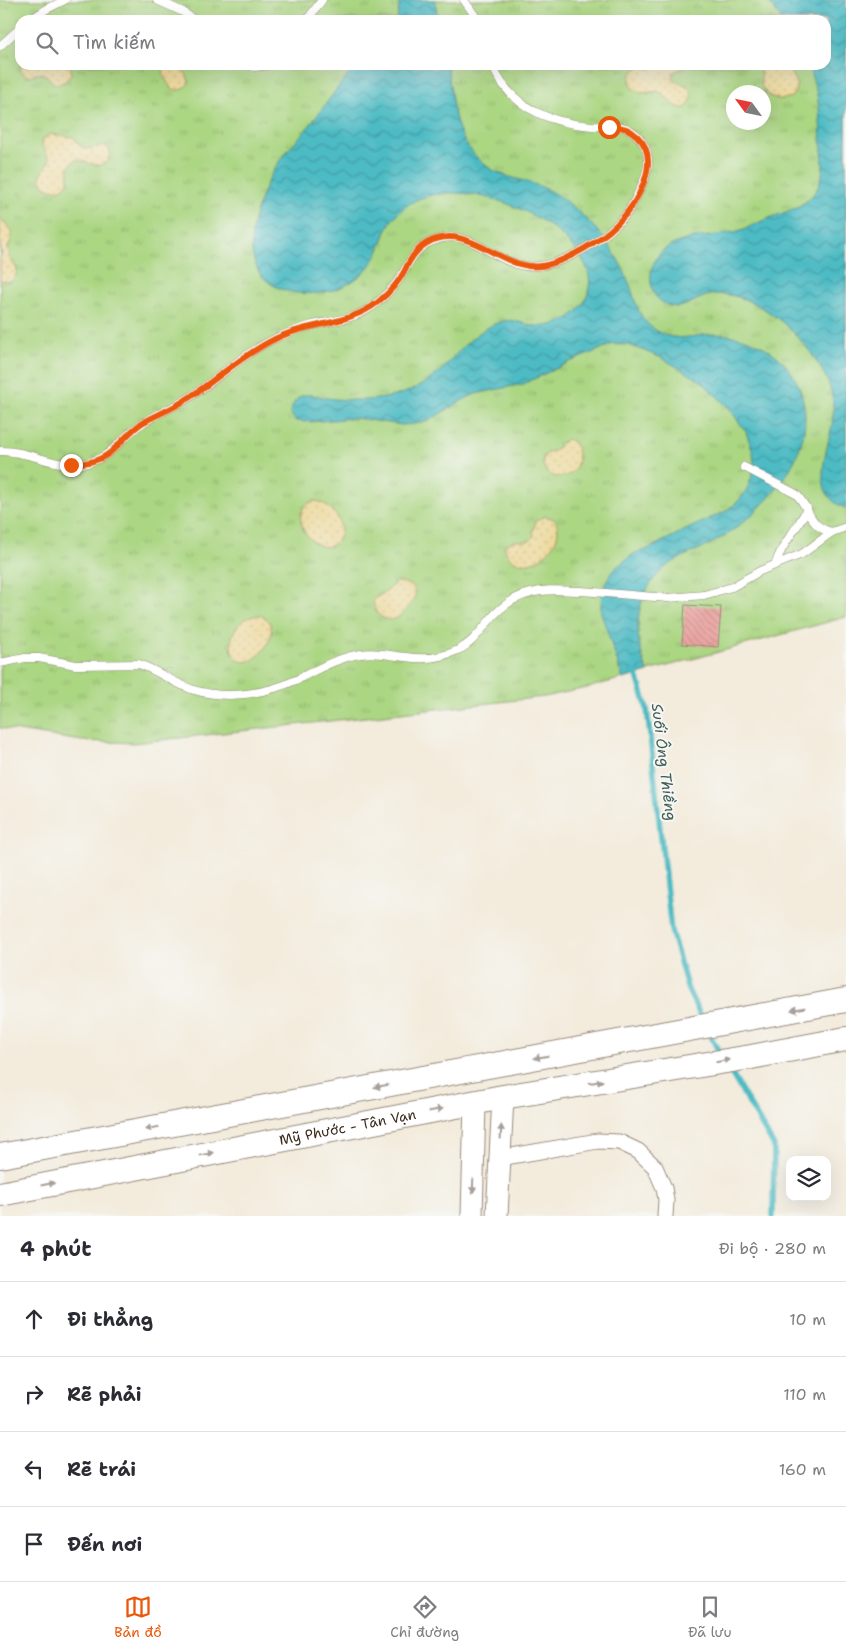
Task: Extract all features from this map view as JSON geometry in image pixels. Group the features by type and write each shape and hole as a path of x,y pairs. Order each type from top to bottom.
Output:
{"main road":[{"path":"0,1156 846,1000"},
{"name":"Mỹ Phước - Tân Vạn","path":"0,1194 503,1097 751,1057 846,1039"}],"street":[{"path":"498,1216 503,1097"},
{"path":"472,1216 476,1102"},
{"path":"500,1158 598,1141 619,1142 638,1151 655,1167 664,1188 665,1216"}],"lane":[{"path":"38,15 65,0"},
{"path":"157,0 186,15"},
{"path":"311,15 322,0"},
{"path":"464,0 474,15"},
{"path":"0,46 15,32"},
{"path":"0,451 20,452 53,462 71,465 102,458 115,449 142,423 188,399 258,348 293,331 342,320 366,310 389,292 417,250 435,240 445,237 466,239 510,262 533,267 555,263 576,253 607,233 627,213 641,189 649,162 645,145 634,132 626,128 617,126 589,126 569,122 529,108 511,96 495,70"},
{"path":"744,467 796,494 807,508 814,523 819,528 832,532"},
{"path":"776,563 784,545 798,526 807,508"},
{"path":"0,662 39,658 76,665 139,664 178,685 196,690 213,694 249,693 267,690 335,661 362,654 382,653 420,659 447,655 470,642 497,612 508,603 531,593 552,590 686,598 718,592 732,587 776,563 802,554 832,532 846,527"}],"green space":[{"path":"0,0 846,0 846,617 587,688 544,697 134,743 82,741 0,728"}],"sand":[{"path":"21,70 71,70 68,79 58,84 43,74 26,76"},
{"path":"163,70 183,70 189,81 184,88 177,90 171,88 164,77"},
{"path":"679,70 674,72 672,78 687,86 692,98 688,105 680,108 658,91 641,93 632,88 630,78 634,71"},
{"path":"759,70 789,70 797,84 794,95 789,98 779,99 771,96 771,85 761,84"},
{"path":"51,134 73,137 80,146 87,149 106,146 110,152 110,158 101,165 81,160 75,161 69,167 68,180 65,186 59,190 49,188 41,181 41,174 49,159 42,144 43,139"},
{"path":"0,217 12,231 8,249 10,258 17,269 16,276 10,282 0,280 0,258 2,255"},
{"path":"568,439 574,442 577,449 578,456 575,468 567,475 560,477 552,476 544,467 543,458"},
{"path":"314,501 326,505 332,510 339,522 340,535 337,541 329,546 321,546 313,541 306,534 302,525 301,515 304,507"},
{"path":"545,516 554,519 558,529 556,539 550,549 541,557 531,562 520,563 511,559 504,547 513,541 528,541 531,539 534,536 533,531 536,521"},
{"path":"396,582 412,586 415,597 401,615 388,620 376,612 374,598 385,593"},
{"path":"259,615 268,620 271,628 271,636 267,645 253,659 245,662 238,660 232,652 232,636 243,621 249,617"}],"water":[{"path":"398,0 435,0 437,15 398,15"},
{"path":"767,0 846,0 846,508 834,501 826,492 823,481 825,454 833,417 833,402 827,380 809,350 782,322 766,310 749,301 715,294 676,307 665,304 656,297 651,282 652,268 657,257 665,249 686,240 737,231 761,222 802,204 808,200 818,187 823,163 819,110 817,93 809,70 831,70 831,15 778,15"},
{"path":"354,70 448,70 454,111 460,133 473,153 489,168 506,176 551,191 582,215 603,237 616,257 627,278 641,314 650,326 672,337 713,334 740,337 753,342 765,347 785,364 799,387 804,409 804,430 799,450 790,470 777,488 746,520 715,542 670,564 658,574 649,586 639,613 638,628 639,643 648,672 623,679 601,613 603,589 608,578 615,568 635,553 646,550 724,512 734,505 742,497 752,476 753,452 746,432 729,408 701,381 662,358 629,345 613,344 523,384 475,394 428,421 415,424 402,425 355,418 309,422 296,421 290,413 297,399 307,395 335,399 367,400 397,395 411,390 424,384 466,344 485,329 509,320 535,326 544,326 562,321 577,312 587,297 589,288 588,272 585,264 558,232 523,210 478,196 455,193 433,195 414,201 397,214 390,222 379,250 369,267 355,280 338,289 319,293 296,293 274,286 262,276 255,264 252,236 254,220 264,190 281,159"}],"building":[{"path":"685,605 721,607 718,647 682,644"}],"waterway":[{"name":"Suối Ông Thiềng","path":"635,669 647,709 671,930 688,990 703,1021"},
{"name":"Suối Ông Thiềng","path":"708,1031 721,1056"},
{"name":"Suối Ông Thiềng","path":"727,1066 774,1146 773,1216"}],"route":[{"path":"71,465 102,458 115,449 120,442 142,423 188,399 248,354 275,338 311,326 353,317 366,310 389,292 405,270 410,258 425,244 445,237 466,239 510,262 533,267 555,263 576,253 618,224 635,201 648,169 648,153 640,138 626,128 609,127"}]}
